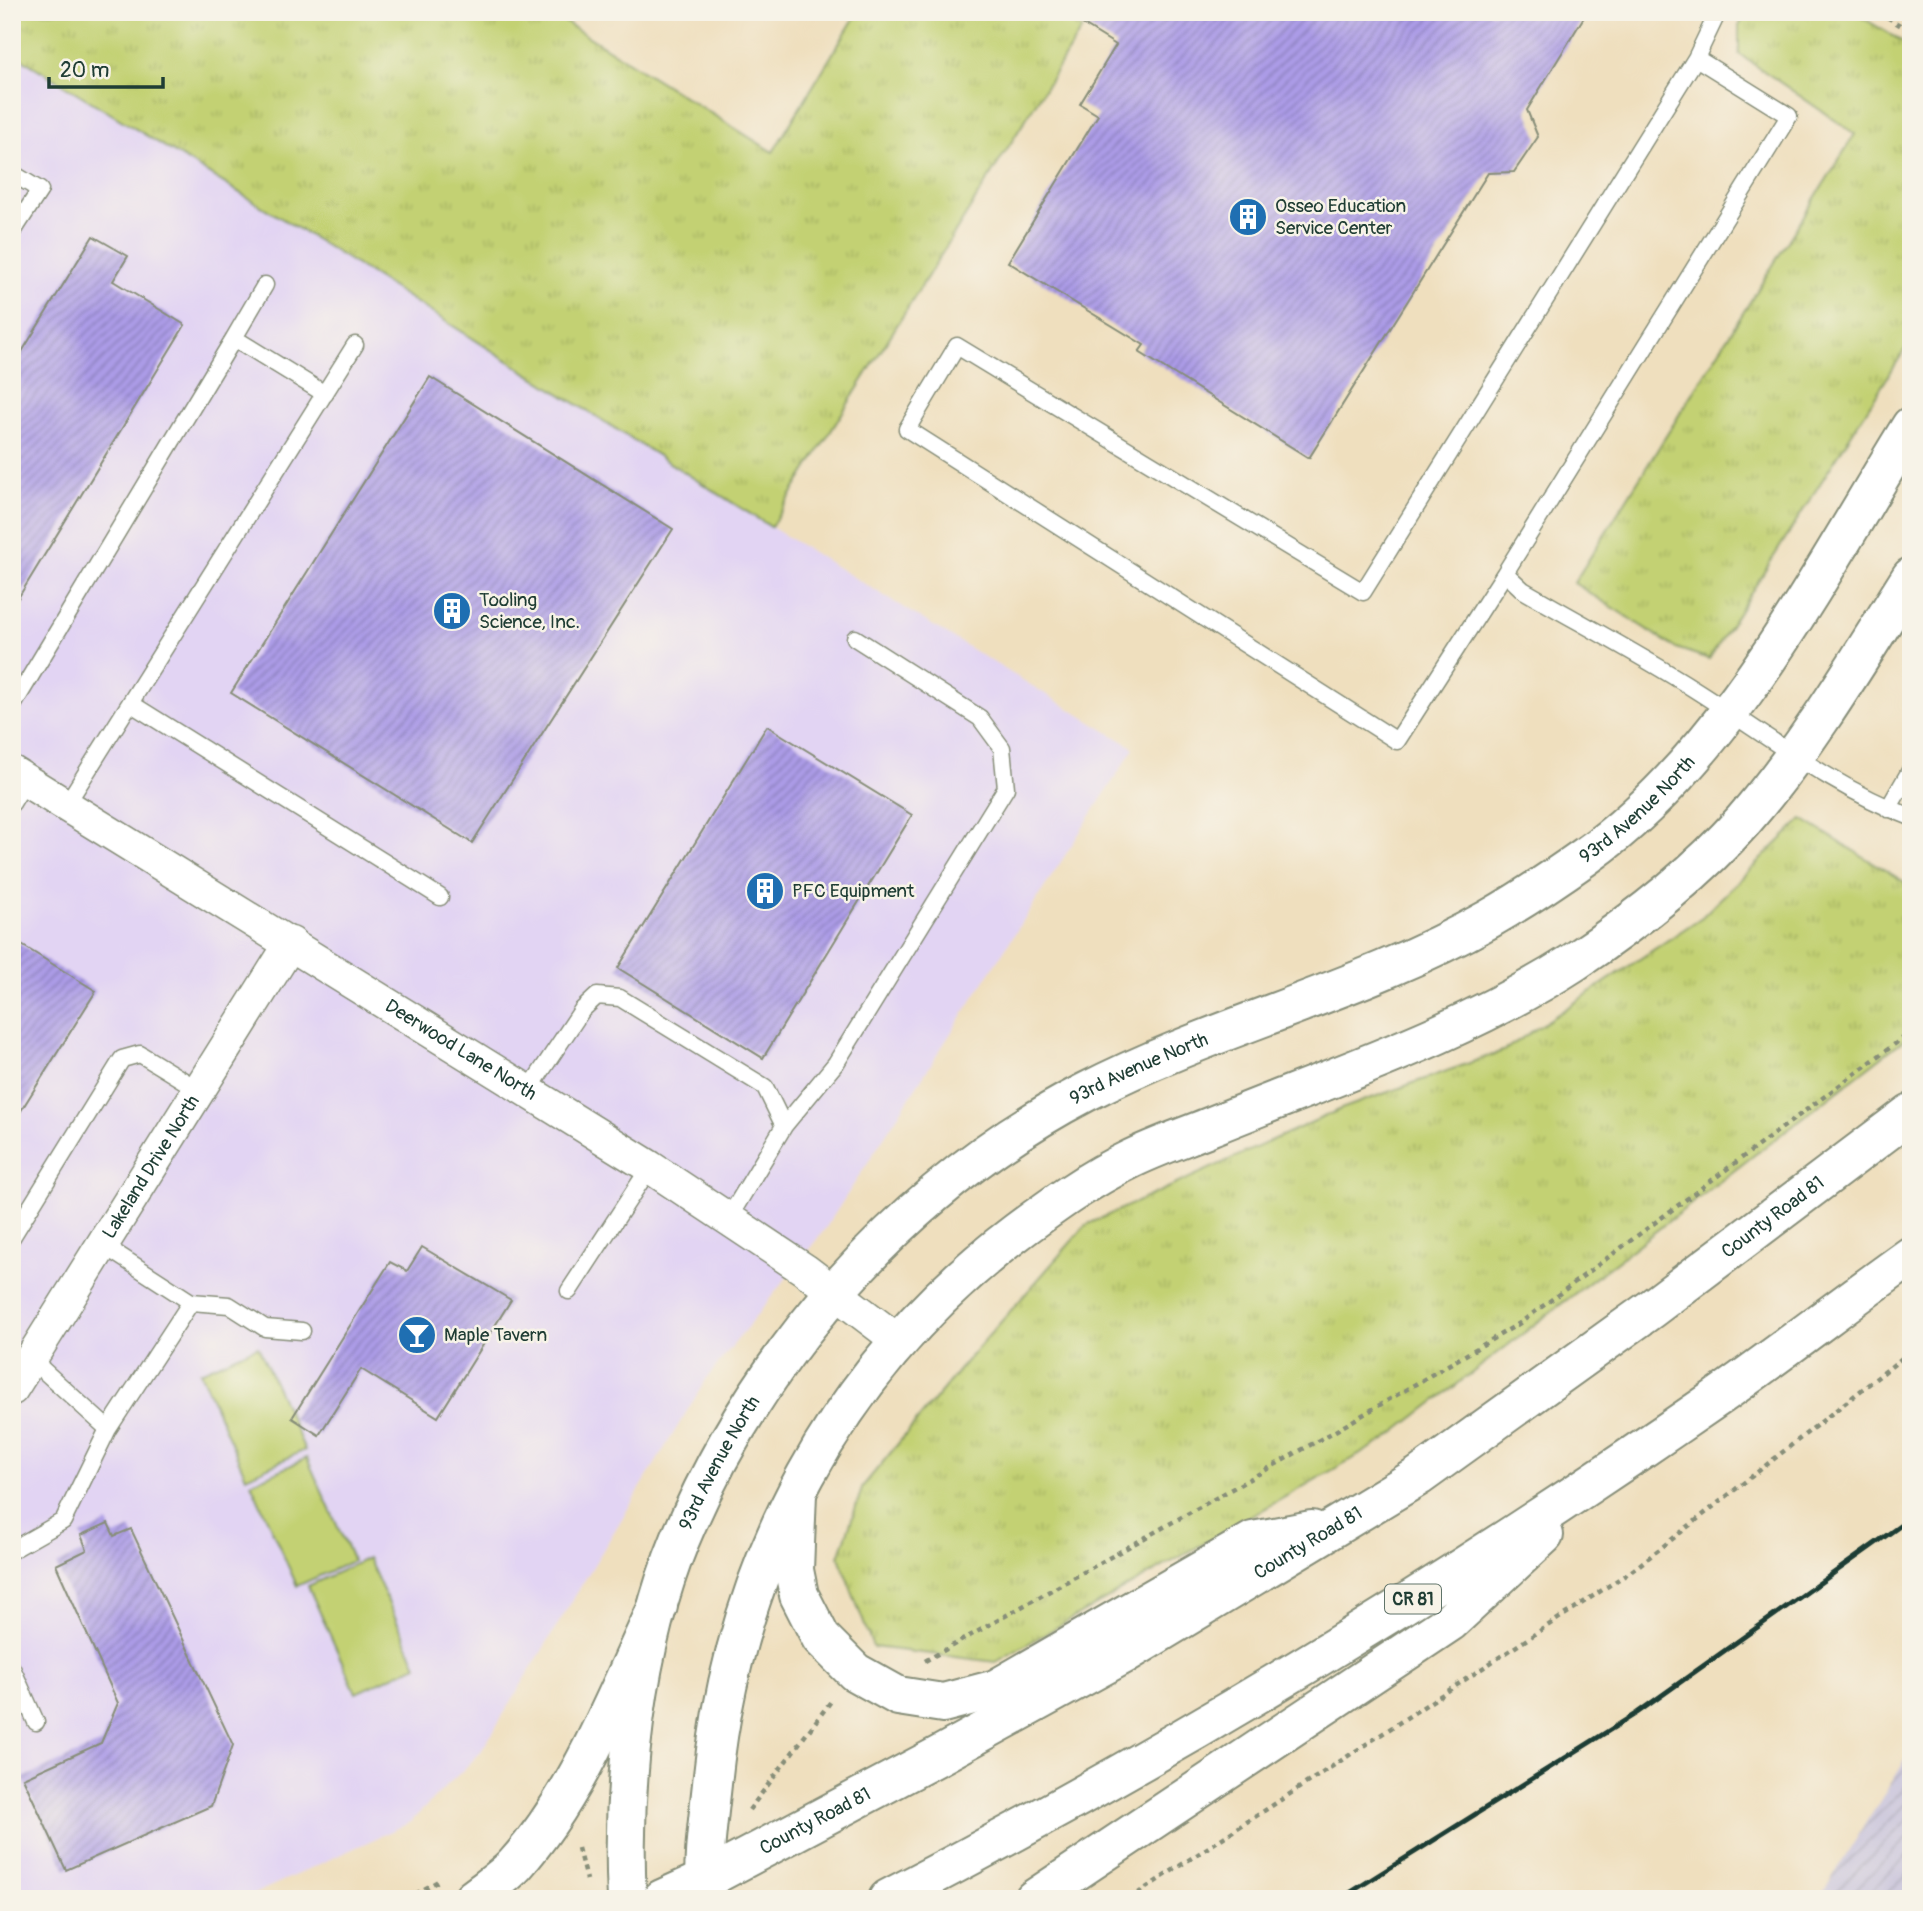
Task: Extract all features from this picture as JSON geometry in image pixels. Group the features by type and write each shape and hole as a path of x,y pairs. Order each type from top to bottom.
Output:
{"main road":[{"name":"93rd Avenue North","path":"627,1899 629,1773 638,1698 658,1606 680,1540 725,1449 775,1368 833,1291 899,1224 984,1156 1084,1093 1183,1048 1393,964 1499,912 1589,854 1633,817 1677,773 1729,712 1773,648 1911,426"},
{"path":"704,1889 718,1736 741,1626 761,1567 837,1419 900,1342 970,1268 1056,1203 1128,1160 1463,1022 1520,995 1576,961 1688,874 1739,825 1796,755 1828,710 1911,578"},
{"name":"County Road 81","path":"662,1899 704,1889 1126,1653 1419,1476 1490,1427 1911,1113"},
{"name":"CR 81","path":"888,1899 1167,1745 1380,1620 1716,1399 1911,1256"},
{"path":"1034,1899 1450,1622 1629,1456"},
{"path":"797,1493 794,1570 799,1595 821,1639 855,1672 898,1696 943,1703 996,1689 1253,1541 1338,1525"},
{"path":"473,1899 513,1867 556,1813 594,1743 658,1606"}],"street":[{"name":"Deerwood Lane North","path":"17,785 66,805 650,1167 833,1291 900,1342"},
{"name":"Lakeland Drive North","path":"18,1380 291,943"}],"lane":[{"path":"1696,58 1789,116 1505,573 1397,741 907,429 957,346 1363,592 1696,58 1718,12"},
{"path":"12,173 40,190 12,233"},
{"path":"12,707 265,285"},
{"path":"234,338 325,394"},
{"path":"66,805 355,345"},
{"path":"1505,573 1522,590 1694,689 1796,755 1888,809 1911,817"},
{"path":"728,1219 784,1126 836,1062 1006,788 1002,748 980,718 855,638"},
{"path":"130,703 440,897"},
{"path":"1888,809 1911,769"},
{"path":"528,1091 582,1010 597,996 620,998 765,1087 784,1126"},
{"path":"12,1237 122,1059 140,1054 199,1090"},
{"path":"569,1291 650,1167"},
{"path":"103,1245 191,1302 229,1305 265,1328 302,1331"},
{"path":"12,1550 63,1521 107,1429 191,1302"},
{"path":"18,1380 107,1429"},
{"path":"12,1668 36,1722"}],"path":[{"path":"1879,12 1911,32"},
{"path":"919,1663 1337,1430 1520,1322 1911,1032"},
{"path":"1129,1899 1633,1570 1911,1352"},
{"path":"750,1810 841,1689"},
{"path":"576,1838 587,1888"}],"shaded area":[{"path":"12,53 328,247 771,527 1134,748 825,1229 707,1378 480,1753 409,1823 243,1899 12,1899"},
{"path":"1911,1751 1911,1899 1819,1899"}],"green space":[{"path":"12,12 549,12 773,152 858,12 1056,12 1082,29 771,527 328,247 12,53"},
{"path":"1747,12 1853,12 1911,47 1911,340 1709,659 1676,648 1574,583 1855,134 1739,54 1739,26"},
{"path":"1802,819 1911,886 1911,1034 1385,1440 996,1662 873,1647 839,1557 863,1486 970,1357 1086,1225 1341,1109 1503,1051 1702,917"},
{"path":"258,1346 305,1450 246,1477 200,1372"},
{"path":"307,1458 353,1561 297,1586 251,1483"},
{"path":"368,1558 417,1665 356,1693 308,1586"}],"building":[{"name":"Osseo Education Service Center","path":"1063,12 1587,12 1527,110 1538,137 1514,172 1488,173 1309,458 1139,352 1144,345 1008,262 1098,115 1080,104 1116,45"},
{"path":"93,236 128,256 113,281 185,325 12,608 12,368"},
{"name":"Tooling Science, Inc.","path":"430,377 673,529 472,843 231,693"},
{"name":"PFC Equipment","path":"767,726 912,815 763,1058 618,968"},
{"path":"12,939 96,991 12,1125"},
{"name":"Maple Tavern","path":"422,1247 511,1300 438,1417 361,1369 319,1435 292,1418 390,1262 407,1271"},
{"path":"108,1523 114,1536 131,1529 233,1745 211,1806 66,1870 23,1778 101,1743 118,1703 56,1565 87,1550 81,1535"}],"railway":[{"path":"1340,1899 1637,1713 1911,1518"}],"place":[{"name":"Osseo Education Service Center","path":"1248,217"},
{"name":"Tooling Science, Inc.","path":"452,611"},
{"name":"PFC Equipment","path":"765,891"},
{"name":"Maple Tavern","path":"417,1335"}]}
